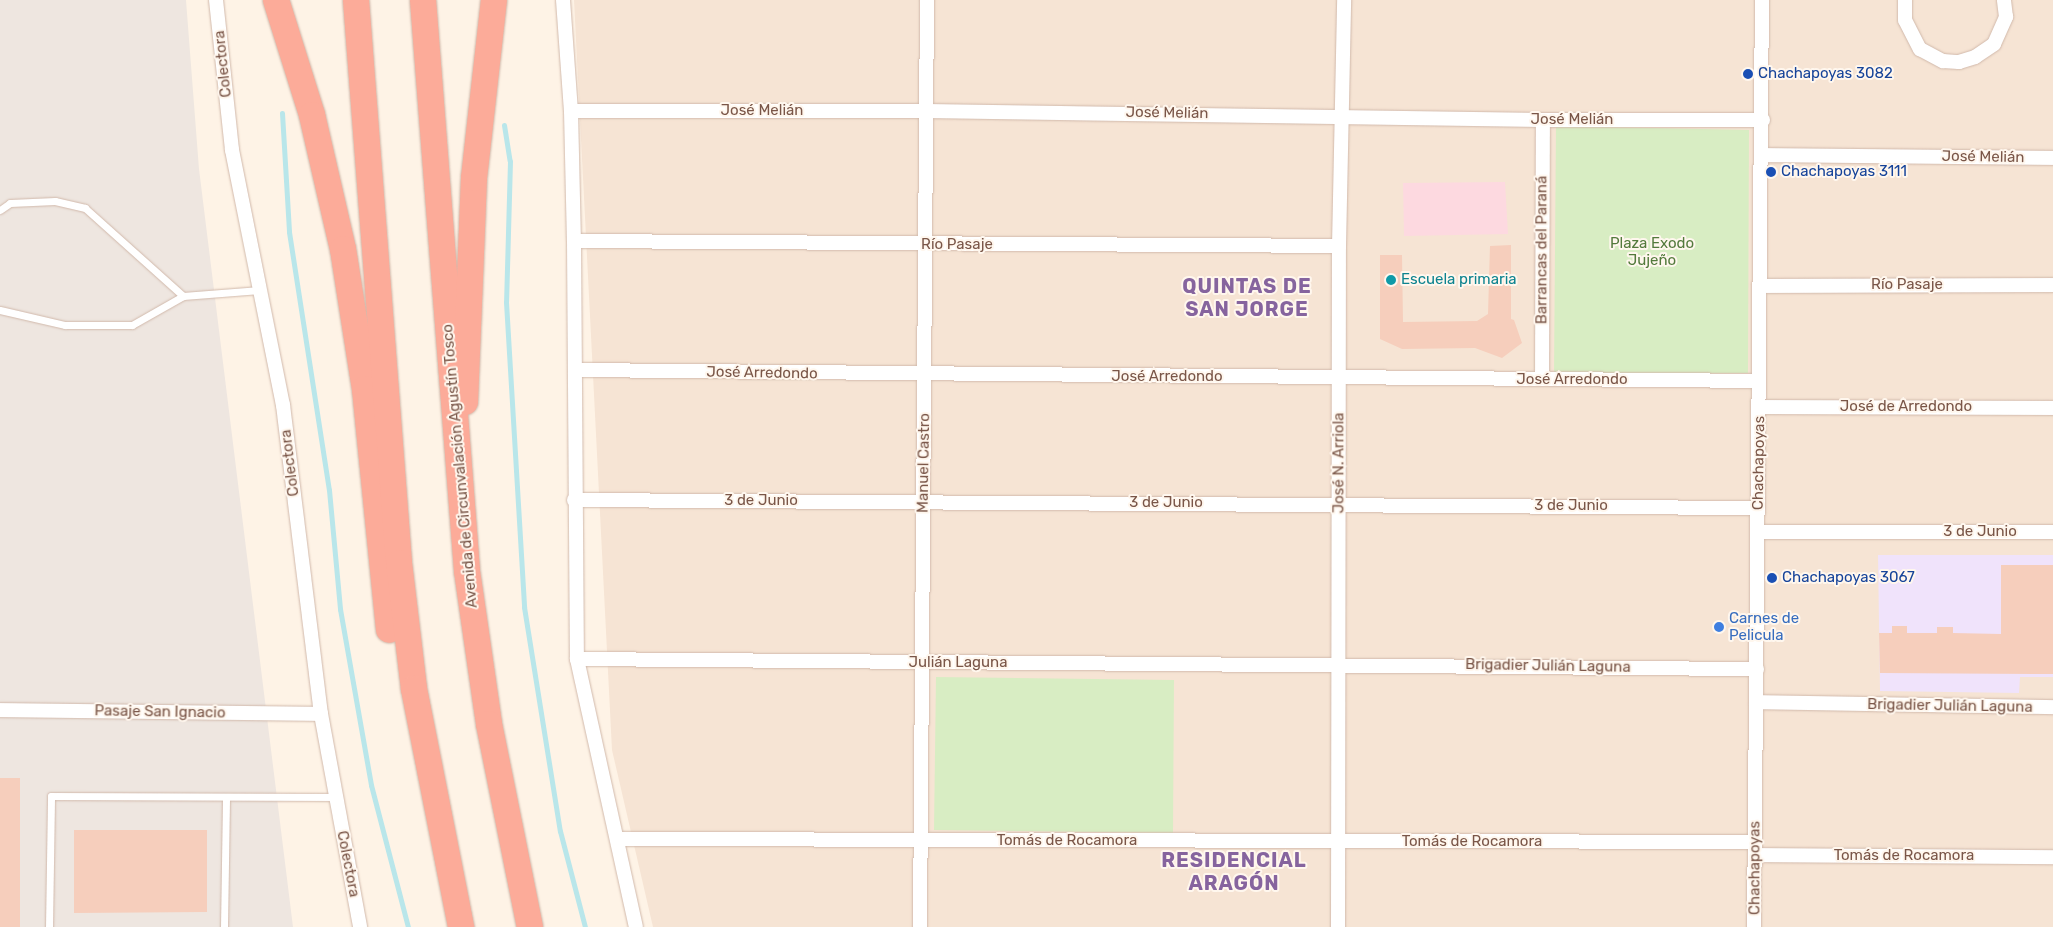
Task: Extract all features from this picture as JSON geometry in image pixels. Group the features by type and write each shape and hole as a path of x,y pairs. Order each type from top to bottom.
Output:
{"highway":[{"path":"276,0 312,115 343,249 365,389 380,565 398,697 431,782"},
{"path":"356,0 395,523 414,689 461,927"},
{"name":"Avenida de Circunvalación Agustín Tosco","path":"423,0 458,480 467,571 489,724 530,927"},
{"path":"458,480 470,356 468,296 474,178 494,0"}],"street":[{"name":"Colectora","path":"216,0 232,150 283,405 321,714 360,927"},
{"path":"563,0 571,111 574,241 574,500 577,658 636,927"},
{"name":"Manuel Castro","path":"920,927 927,0"},
{"name":"José N. Arriola","path":"1338,927 1339,378 1344,0"},
{"name":"Chachapoyas","path":"1754,927 1763,155 1762,0"},
{"path":"1906,0 1905,20 1920,49 1943,61 1959,62 1975,57 1994,44 2006,17 2004,0"},
{"name":"José Melián","path":"571,111 926,111 1342,115 1543,120 1763,120"},
{"name":"Barrancas del Paraná","path":"1542,379 1543,120"},
{"name":"José Melián","path":"1763,155 2053,158"},
{"name":"Río Pasaje","path":"574,241 926,245 1340,246"},
{"name":"Río Pasaje","path":"1760,286 2053,285"},
{"name":"José Arredondo","path":"575,370 924,376 1759,381"},
{"name":"José de Arredondo","path":"1759,407 2053,408"},
{"name":"3 de Junio","path":"574,500 1758,508"},
{"name":"3 de Junio","path":"1758,532 2053,532"},
{"name":"Julián Laguna","path":"577,658 1339,664"},
{"name":"Brigadier Julián Laguna","path":"1339,664 1757,668"},
{"name":"Brigadier Julián Laguna","path":"1756,702 2053,707"},
{"name":"Pasaje San Ignacio","path":"0,710 321,714"},
{"name":"Tomás de Rocamora","path":"618,839 1338,842 1755,849 2053,857"}],"lane":[{"path":"0,210 10,203 54,201 85,208 183,296"},
{"path":"0,310 65,325 132,325 183,296 260,290"},
{"path":"49,927 51,796 335,797"},
{"path":"224,927 226,797"}],"shaded area":[{"path":"0,0 186,0 199,169 293,927 0,927"},
{"path":"574,0 2053,0 2053,927 653,927 612,750"},
{"path":"1505,182 1508,234 1404,236 1403,183"},
{"path":"1878,555 2053,555 2053,677 2020,677 2019,693 1880,691"}],"green space":[{"name":"Plaza Exodo Jujeño","path":"1556,126 1749,130 1748,373 1554,375"},
{"path":"936,677 1174,680 1173,833 934,830"}],"building":[{"name":"Escuela primaria","path":"1511,245 1511,319 1514,320 1522,343 1502,358 1475,348 1402,349 1380,339 1380,255 1402,255 1403,322 1477,321 1488,314 1490,246"},
{"path":"2001,565 2053,565 2053,674 1880,673 1879,633 1892,633 1892,626 1907,626 1907,633 1937,633 1937,627 1953,627 1953,633 2001,634"},
{"path":"0,778 20,778 20,927 0,927"},
{"path":"74,830 207,830 207,912 74,913"}],"waterway":[{"path":"282,113 289,232 329,490 340,609 371,785 408,927"},
{"path":"504,125 510,161 506,302 524,607 560,831 585,927"}],"place":[{"name":"Chachapoyas 3082","path":"1748,74"},
{"name":"Chachapoyas 3111","path":"1771,172"},
{"name":"Escuela primaria","path":"1391,280"},
{"name":"Chachapoyas 3067","path":"1772,578"},
{"name":"Carnes de Pelicula","path":"1719,627"}],"district":[{"name":"QUINTAS DE SAN JORGE","path":"1247,298"},
{"name":"RESIDENCIAL ARAGÓN","path":"1234,872"}]}
